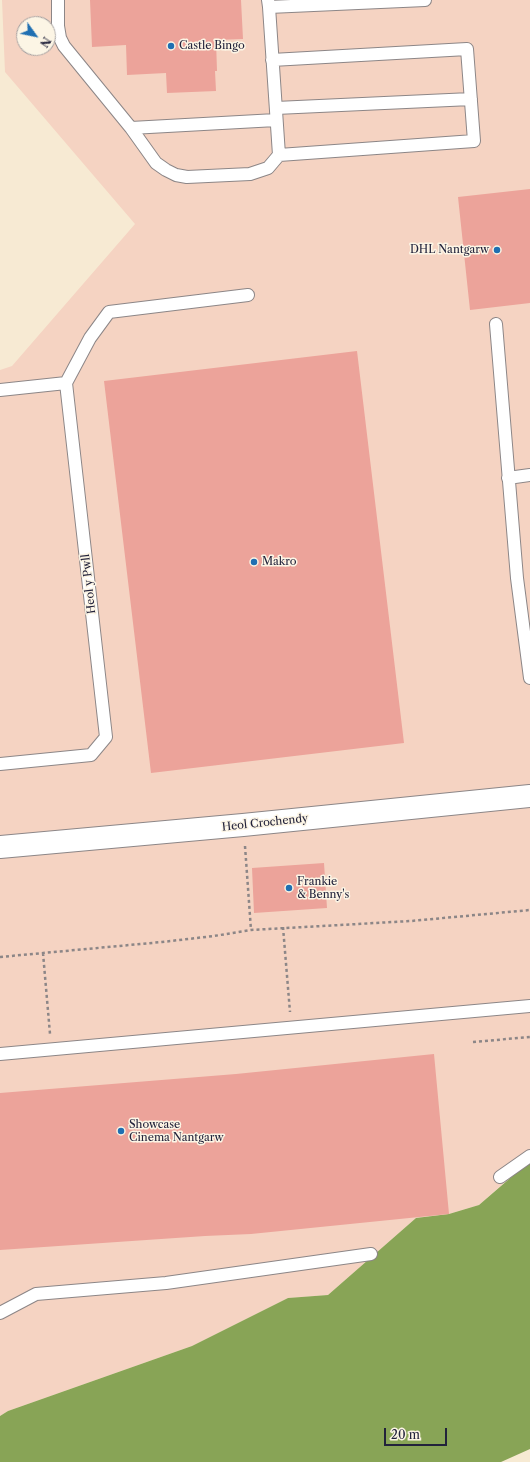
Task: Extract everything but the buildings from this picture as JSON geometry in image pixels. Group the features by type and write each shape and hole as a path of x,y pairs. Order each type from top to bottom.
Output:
{"street":[{"name":"Heol Crochendy","path":"0,847 243,825 530,796"}],"lane":[{"path":"58,0 58,26 60,38 64,46 156,163 176,175 187,177 250,174 268,168 279,155 269,4 425,0"},
{"path":"272,60 467,49 471,99 474,142 279,155"},
{"path":"130,128 276,114 471,99"},
{"path":"0,390 66,383 90,338 109,312 248,295"},
{"path":"496,324 517,578 530,673"},
{"name":"Heol y Pwll","path":"0,764 91,755 106,737 66,383"},
{"path":"508,478 530,475"},
{"path":"0,1054 530,1006"},
{"path":"500,1177 530,1156"},
{"path":"0,1313 36,1294 166,1283 371,1254"}],"path":[{"path":"243,825 250,930"},
{"path":"0,957 162,942 283,927 411,921 530,910"},
{"path":"283,927 291,1027"},
{"path":"43,953 52,1049"},
{"path":"473,1042 530,1037"}],"shaded area":[{"path":"2,0 530,0 530,1163 522,1167 479,1205 449,1214 416,1218 328,1295 288,1298 192,1346 8,1411 0,1416 0,370 12,366 135,224 5,72"}],"green space":[{"path":"530,1163 530,1449 501,1462 0,1462 0,1416 8,1411 192,1346 288,1298 328,1295 416,1218 449,1214 479,1205 523,1167"}],"place":[{"name":"Castle Bingo","path":"171,46"},
{"name":"DHL Nantgarw","path":"497,250"},
{"name":"Makro","path":"254,562"},
{"name":"Frankie & Benny's","path":"289,888"},
{"name":"Showcase Cinema Nantgarw","path":"121,1131"}]}
